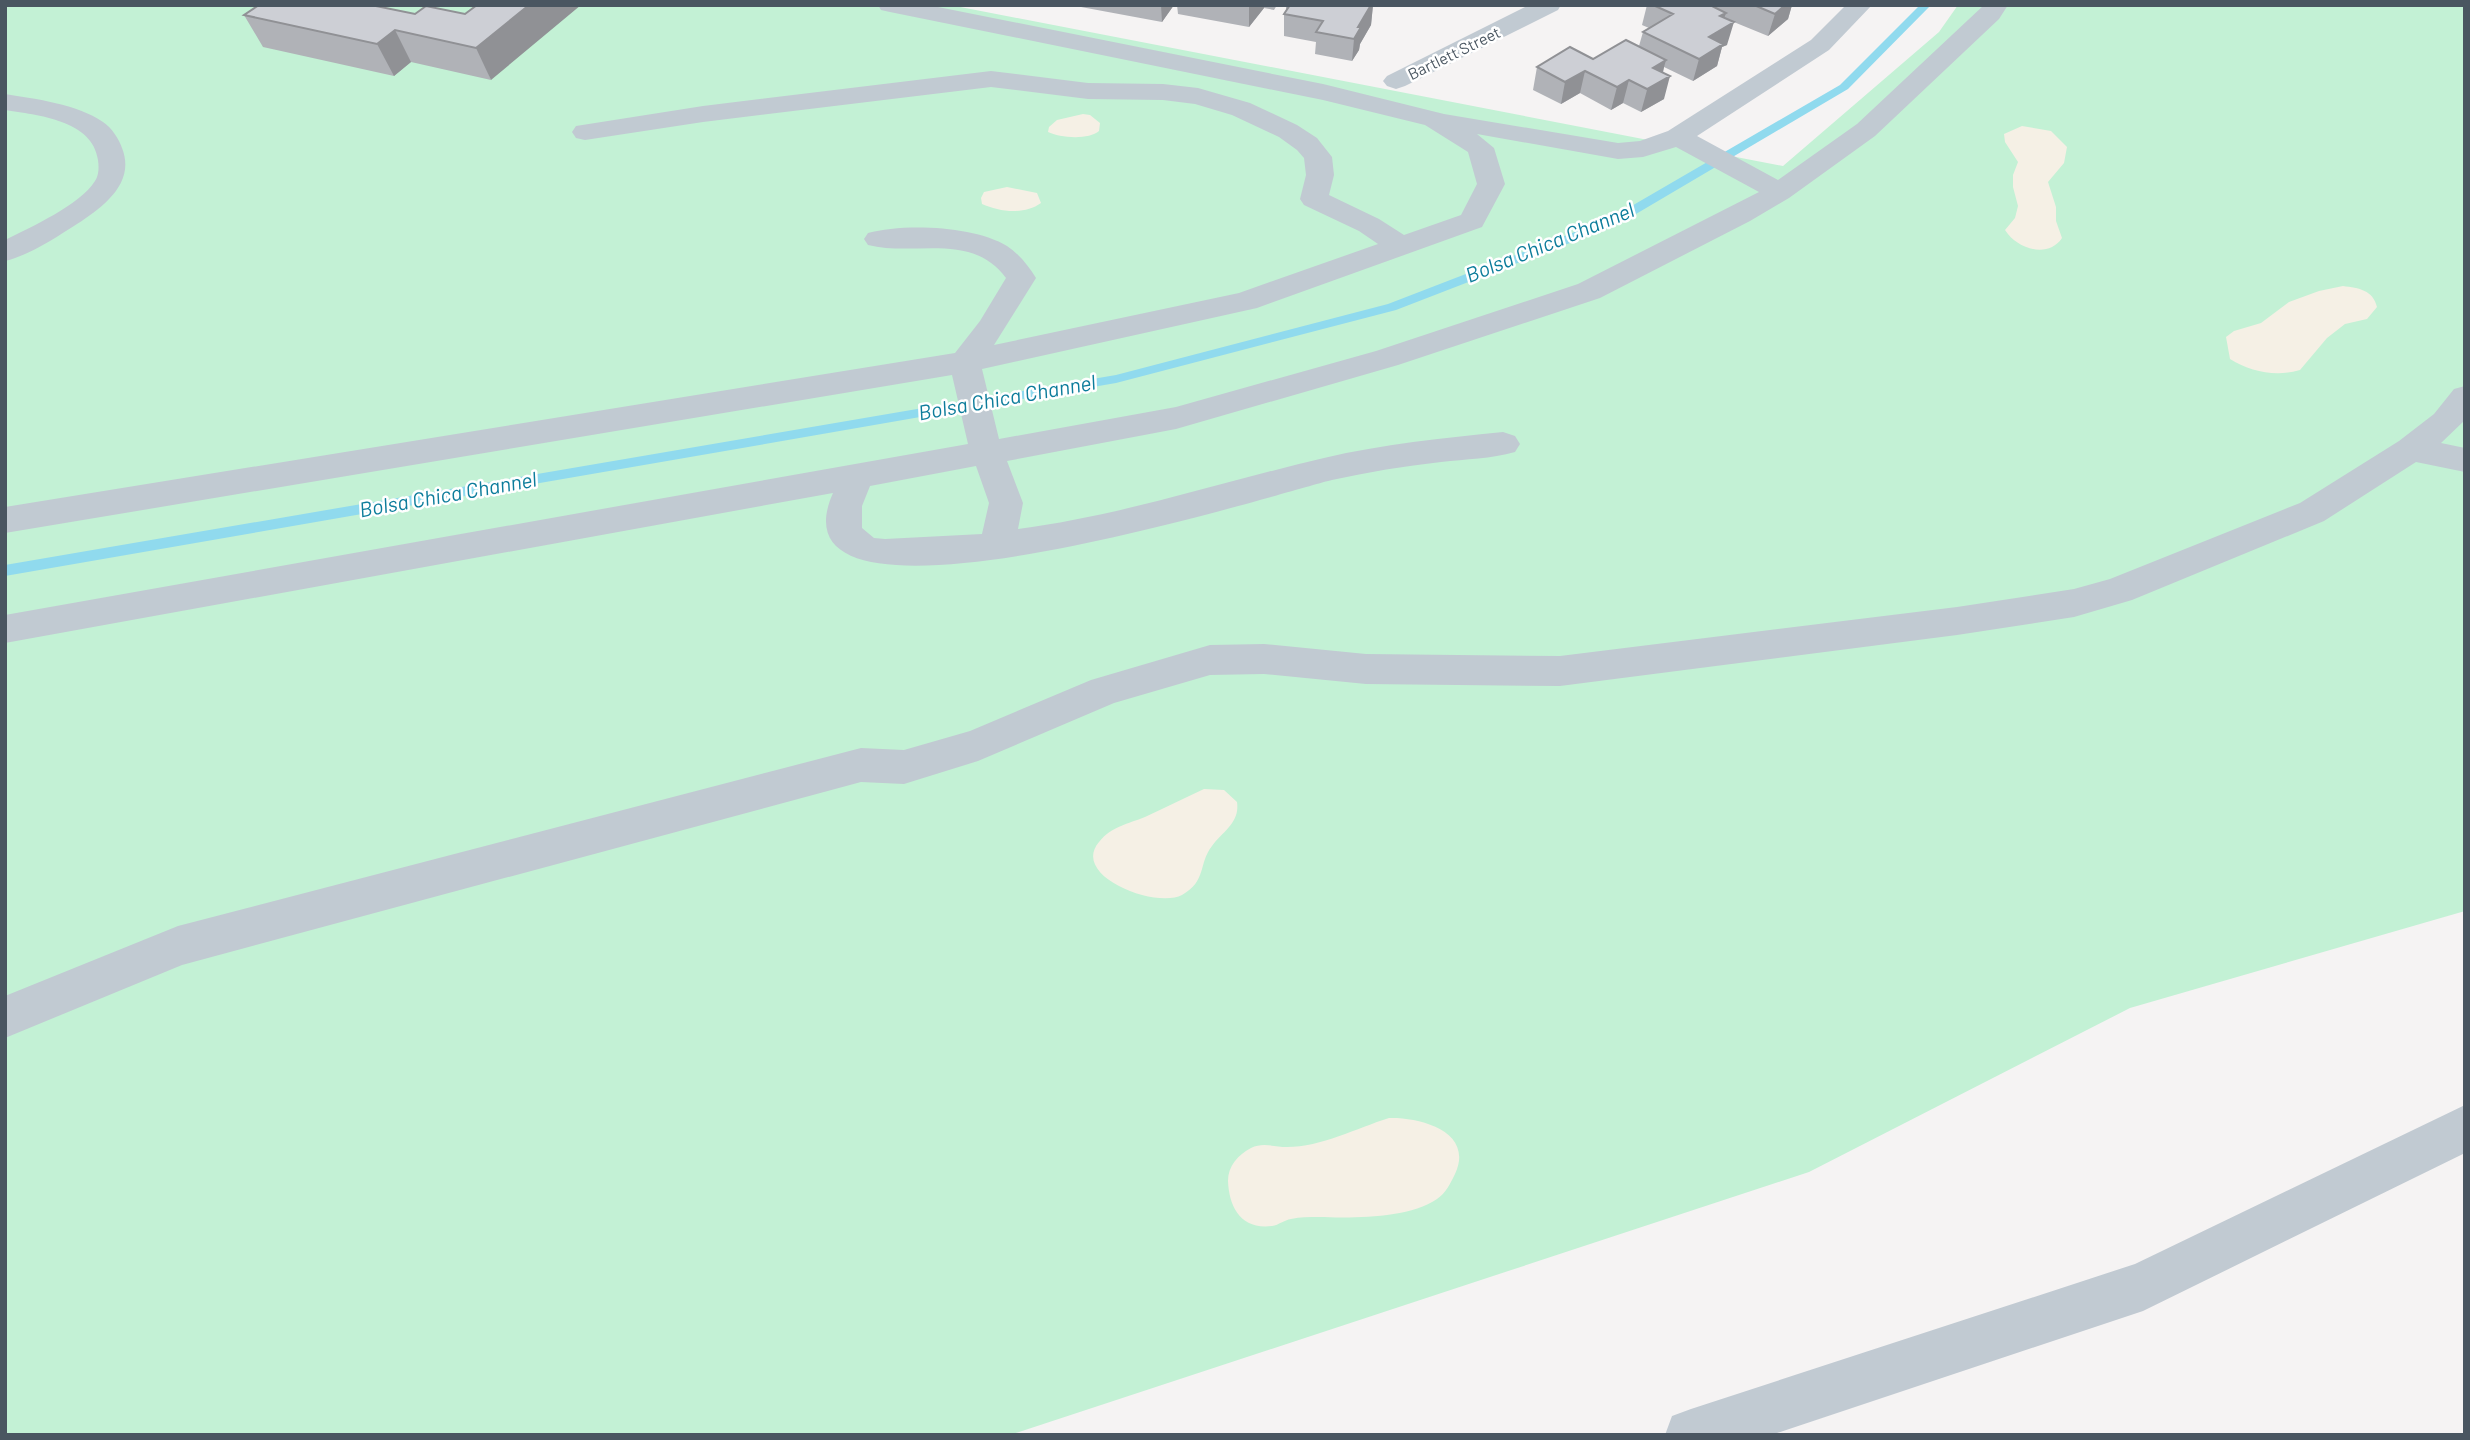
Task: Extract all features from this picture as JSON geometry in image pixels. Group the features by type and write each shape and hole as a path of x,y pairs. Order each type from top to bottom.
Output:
{"street":[{"path":"890,5 1323,92 1434,119 1618,151 1643,149 1678,137 1820,45 1860,5"},
{"path":"1488,5 1538,12"},
{"path":"5,629 858,476 984,443 1176,418 1387,358 1588,291 1740,215 1779,192 1866,130 1990,14 1996,5"},
{"name":"Bartlett Street","path":"1396,81 1538,12"},
{"path":"585,132 703,114 991,79 1088,91 1163,92 1198,96 1241,109 1288,131 1307,144 1318,157 1320,175 1314,199 1369,225 1400,246"},
{"path":"5,102 28,105 93,127 107,144 113,163 109,180 85,206 5,252"},
{"path":"5,520 966,369 1246,301 1472,221 1492,184 1479,148 1434,119"},
{"path":"1678,137 1779,192"},
{"path":"878,239 967,241 995,252 1014,265 1021,278 966,369 984,443 1006,503 1002,527 994,546"},
{"path":"5,1017 178,946 861,765 904,767 978,745 1104,691 1210,660 1264,659 1366,669 1560,671 1957,621 2074,603 2119,590 2312,512 2411,449 2446,422 2465,397"},
{"path":"858,476 848,496 841,523 845,534 865,550 908,552 994,546 1133,521 1375,459 1503,444"},
{"path":"2411,449 2465,460"},
{"path":"1691,1435 2143,1286 2465,1128"}],"green space":[{"path":"5,5 950,5 1783,166 1939,32 1958,5 2465,5 2465,911 2130,1008 1809,1172 1010,1435 5,1435"}],"sand":[{"path":"1090,115 1100,123 1099,131 1089,136 1074,137 1048,132 1049,127 1057,120"},
{"path":"2022,126 2051,131 2067,147 2064,163 2048,182 2062,238 2049,248 2041,250 2017,242 2005,230 2015,218 2018,206 2013,175 2018,162 2005,142 2004,134"},
{"path":"1007,187 1037,193 1041,203 1020,211 996,209 982,204 984,192"},
{"path":"2343,286 2369,293 2377,307 2367,319 2345,324 2327,338 2300,370 2264,372 2230,359 2226,337 2234,331 2261,323 2289,302"},
{"path":"1204,789 1224,790 1237,802 1237,809 1230,826 1212,846 1199,878 1190,890 1170,898 1137,893 1120,887 1096,867 1093,855 1099,842 1109,832"},
{"path":"1389,1118 1428,1124 1451,1137 1457,1147 1459,1159 1455,1174 1445,1191 1425,1206 1396,1214 1363,1217 1301,1217 1272,1226 1252,1224 1234,1208 1229,1191 1230,1170 1238,1158 1251,1148 1260,1145 1287,1147 1313,1144"}],"building":[{"path":"259,5 371,5 415,14 426,6 465,14 477,5 529,5 476,48 395,30 377,44 244,15"},
{"path":"1290,5 1371,5 1354,39 1316,32 1323,21 1284,14"},
{"path":"1653,5 1710,5 1726,13 1720,16 1734,22 1709,37 1723,44 1699,59 1643,32 1673,14"},
{"path":"1754,5 1785,5 1775,14"},
{"path":"1626,40 1666,60 1653,68 1670,76 1647,89 1629,80 1617,87 1585,71 1565,82 1537,67 1570,47 1593,59"}],"waterway":[{"name":"Bolsa Chica Channel","path":"5,571 1116,379 1392,307 1615,221 1844,87 1926,5"}]}
